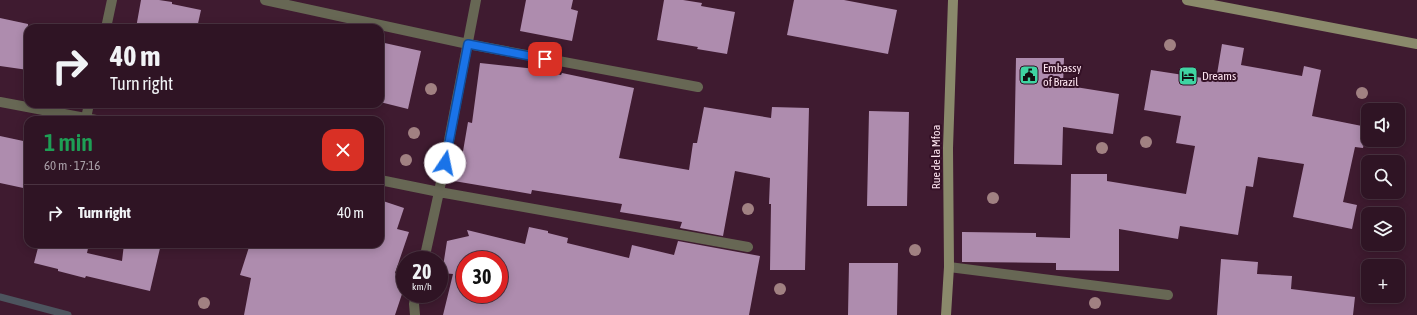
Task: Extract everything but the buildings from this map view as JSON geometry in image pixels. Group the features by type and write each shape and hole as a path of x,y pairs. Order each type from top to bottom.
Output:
{"street":[{"path":"107,24 112,0"},
{"path":"265,0 376,24"},
{"path":"426,251 439,192 476,0"},
{"name":"Rue de la Mfoa","path":"946,315 949,267 948,148 953,0"},
{"path":"1187,0 1417,44"},
{"path":"384,26 468,44 698,87"},
{"path":"0,102 24,106"},
{"path":"32,108 75,116"},
{"path":"384,181 748,247"},
{"path":"949,267 1168,295"},
{"path":"414,303 415,315"}],"waterway":[{"path":"0,297 68,315"}],"place":[{"name":"Embassy of Brazil","path":"1029,75"},
{"name":"Dreams","path":"1188,76"}],"route":[{"path":"445,163 468,44 545,59"}]}
